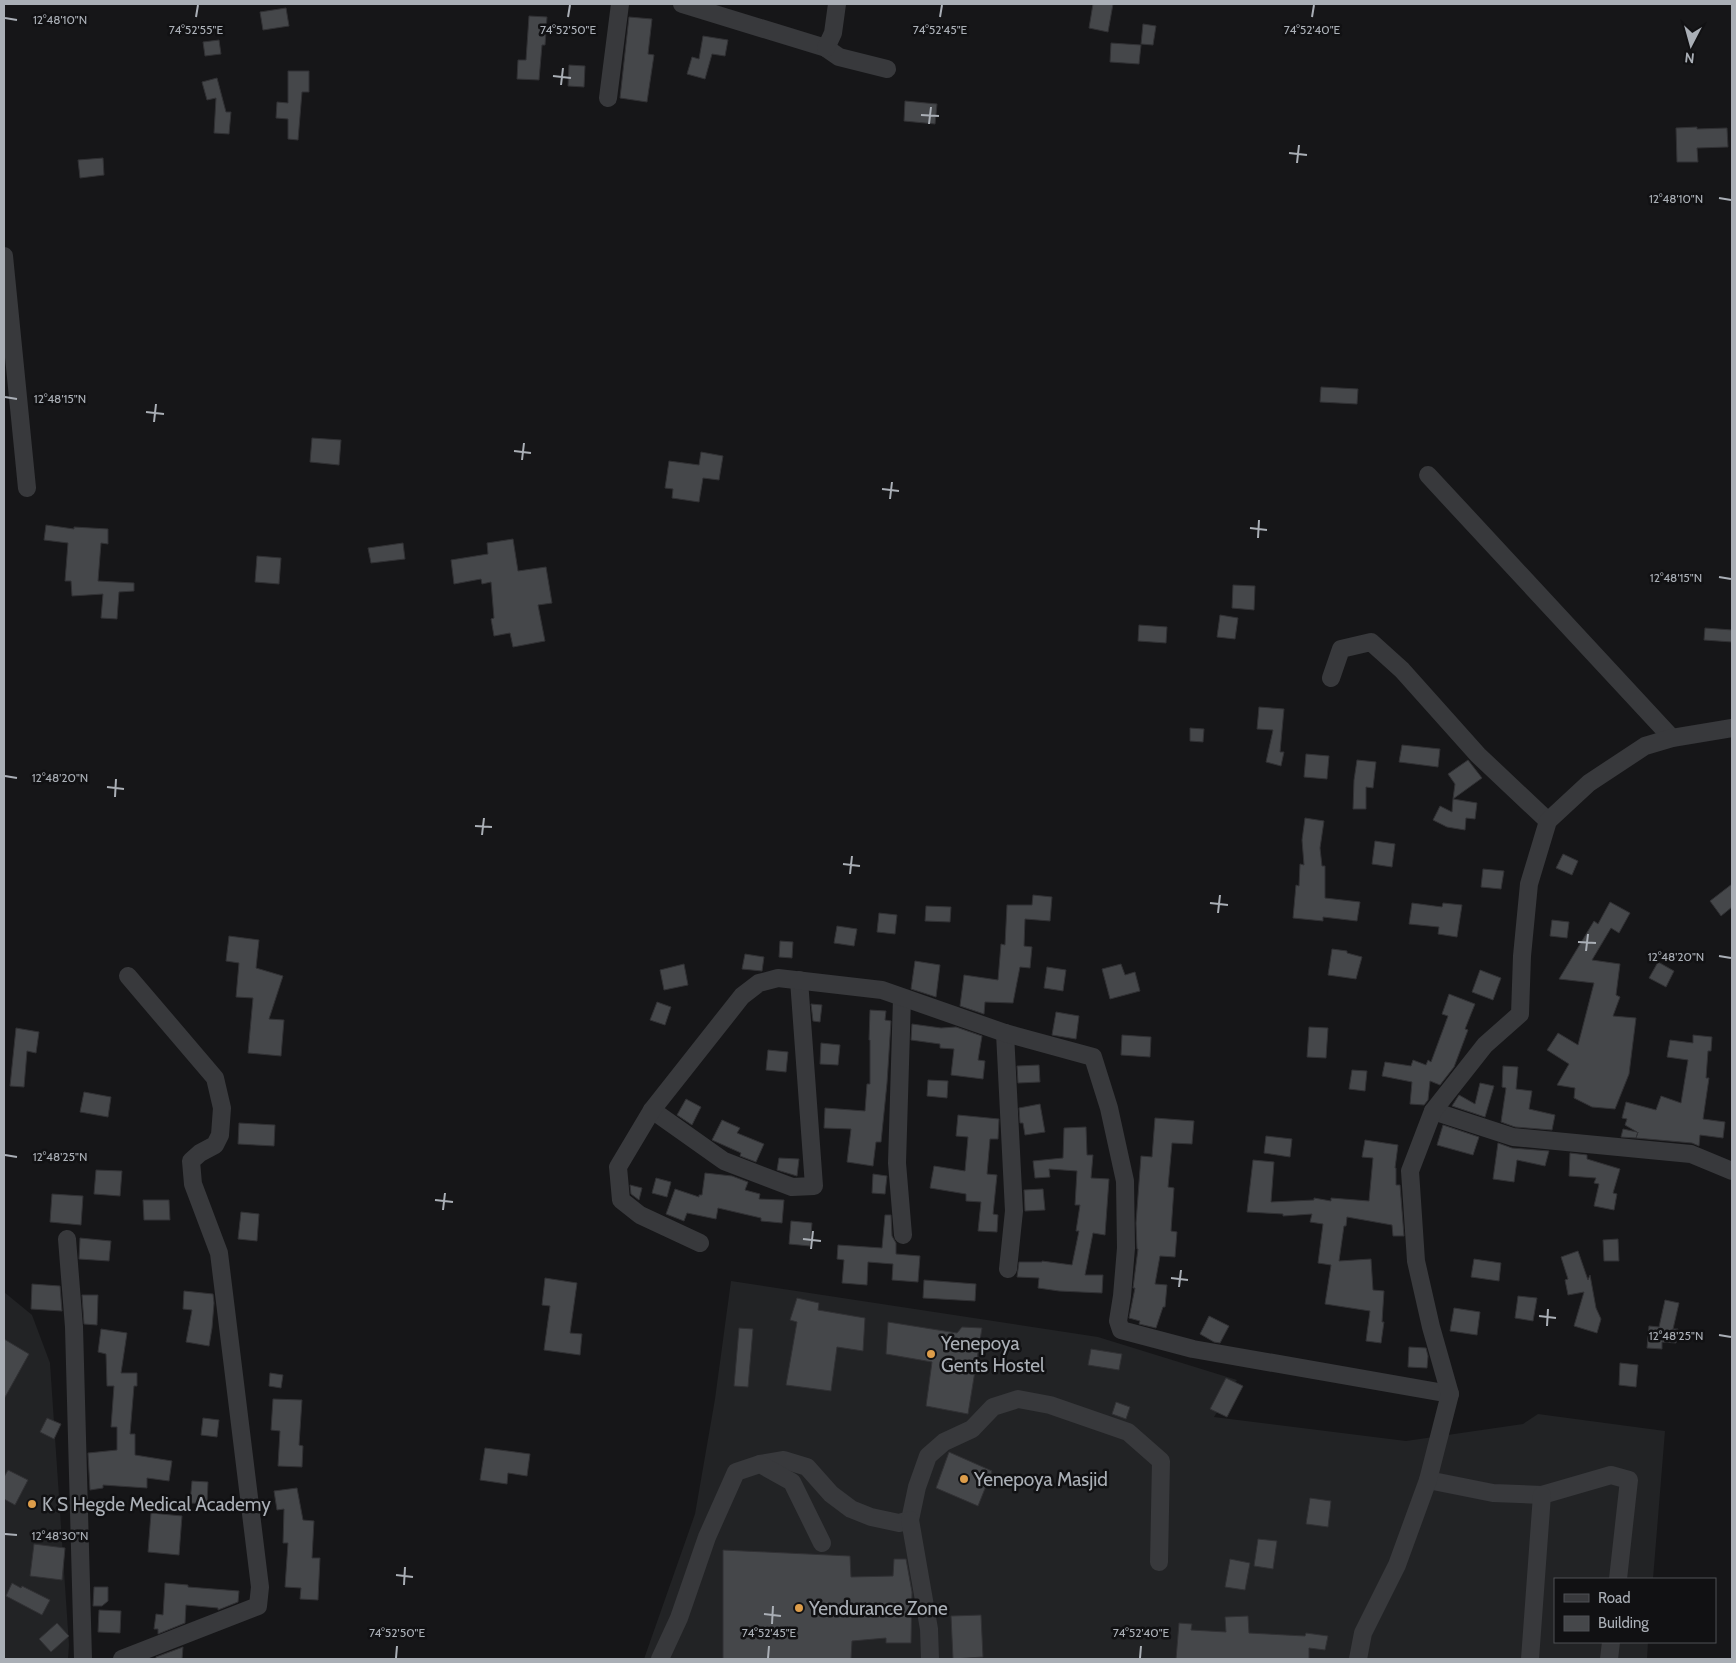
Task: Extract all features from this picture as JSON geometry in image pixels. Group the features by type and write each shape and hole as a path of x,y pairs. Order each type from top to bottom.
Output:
{"street":[{"path":"608,98 620,4"},
{"path":"682,4 826,48 839,56 887,69"},
{"path":"826,48 833,33 838,4"},
{"path":"4,256 27,488"},
{"path":"1428,475 1672,738"},
{"path":"1331,678 1341,649 1371,642 1402,670 1478,755 1548,821"},
{"path":"1358,1659 1363,1633 1397,1565 1428,1480 1450,1394 1431,1326 1416,1261 1410,1171 1433,1111 1485,1045 1520,1014 1522,956 1529,884 1548,821 1589,783 1645,746 1672,738 1732,728"},
{"path":"127,1658 258,1606 260,1587 219,1253 193,1184 191,1161 200,1153 215,1146 220,1135 222,1108 215,1078 128,976"},
{"path":"700,1243 640,1215 621,1200 618,1167 652,1110 742,996 759,983 778,978 882,990 1005,1033 1093,1057 1110,1108 1125,1180 1126,1248 1118,1321 1121,1330 1193,1349 1450,1394"},
{"path":"652,1110 724,1161 792,1186 814,1186 799,980"},
{"path":"902,998 897,1163 903,1235"},
{"path":"1005,1033 1014,1211 1008,1269"},
{"path":"1433,1111 1513,1137 1690,1154 1732,1171"},
{"path":"67,1239 74,1327 83,1659"},
{"path":"930,1659 929,1629 910,1520 917,1487 928,1456 944,1442 972,1429 993,1407 1018,1399 1050,1405 1128,1432 1161,1461 1159,1562"},
{"path":"660,1659 679,1618 707,1537 736,1472 760,1464 784,1460 807,1467 831,1494 851,1509 872,1517 899,1523 910,1520"},
{"path":"760,1464 792,1482 822,1543"},
{"path":"1428,1480 1493,1493 1542,1495 1611,1475 1629,1480 1618,1578"},
{"path":"1530,1659 1542,1495"},
{"path":"1609,1659 1611,1643"}],"shaded area":[{"path":"731,1281 1098,1337 1237,1380 1214,1417 1406,1441 1523,1424 1538,1414 1665,1431 1653,1578 1554,1578 1554,1643 1648,1643 1647,1659 644,1659 695,1514 715,1399"},
{"name":"K S Hegde Medical Academy","path":"4,1292 32,1315 50,1363 69,1645 68,1659 4,1659"}],"building":[{"path":"1093,4 1113,4 1108,32 1089,28"},
{"path":"286,8 289,26 263,30 260,12"},
{"path":"529,16 547,17 545,45 542,45 539,80 517,79 518,60 526,60"},
{"path":"629,17 652,19 648,54 654,55 647,102 620,98"},
{"path":"1143,24 1156,26 1153,45 1141,44"},
{"path":"703,36 728,40 725,56 712,54 705,79 687,74 692,57 699,59"},
{"path":"219,40 221,54 205,56 203,42"},
{"path":"1111,43 1141,45 1139,64 1110,62"},
{"path":"569,65 585,66 584,87 568,86"},
{"path":"288,71 309,71 309,92 302,92 298,140 288,139 288,119 276,118 277,102 288,103"},
{"path":"217,78 226,112 231,112 229,134 214,133 216,98 207,100 202,82"},
{"path":"905,101 937,104 935,124 904,121"},
{"path":"1697,127 1697,129 1727,128 1728,147 1697,148 1698,162 1677,162 1676,128"},
{"path":"103,158 104,175 80,178 78,160"},
{"path":"1321,387 1358,389 1357,404 1320,402"},
{"path":"312,438 341,440 339,465 310,462"},
{"path":"701,452 723,456 719,480 703,478 699,502 672,498 673,489 665,488 669,461 699,465"},
{"path":"46,525 74,529 74,527 108,529 108,544 101,543 98,581 134,583 134,591 119,592 117,619 101,618 103,594 72,596 71,581 65,581 68,543 44,540"},
{"path":"513,539 518,571 546,567 552,603 538,605 545,641 513,647 510,633 494,636 491,619 494,618 491,582 482,584 481,579 454,584 451,560 488,554 487,543"},
{"path":"403,543 405,559 371,563 368,548"},
{"path":"257,556 281,558 279,584 255,582"},
{"path":"1233,585 1255,586 1254,610 1232,608"},
{"path":"1220,615 1238,618 1235,639 1217,637"},
{"path":"1139,625 1167,627 1166,643 1138,641"},
{"path":"1705,628 1732,630 1732,642 1704,640"},
{"path":"1259,707 1284,709 1280,752 1284,752 1281,766 1266,762 1273,730 1257,729"},
{"path":"1190,728 1204,729 1203,742 1190,741"},
{"path":"1402,745 1440,749 1438,767 1399,762"},
{"path":"1306,754 1329,756 1327,779 1304,777"},
{"path":"1357,760 1376,762 1373,788 1366,787 1366,809 1353,809"},
{"path":"1468,760 1482,778 1453,799 1455,784 1448,774"},
{"path":"1453,799 1477,803 1475,819 1466,818 1465,830 1447,827 1433,820 1440,806 1452,812"},
{"path":"1305,818 1324,821 1320,848 1322,866 1325,866 1325,898 1360,902 1357,921 1323,917 1323,921 1293,918 1296,885 1299,886 1300,864 1304,865 1302,840"},
{"path":"1375,841 1395,844 1392,867 1372,864"},
{"path":"1563,854 1578,861 1572,875 1556,868"},
{"path":"1483,869 1504,871 1501,889 1481,887"},
{"path":"1732,884 1732,907 1721,916 1710,901"},
{"path":"1033,895 1052,897 1050,921 1025,919 1024,946 1032,947 1030,968 1020,967 1013,1003 985,1002 984,1014 960,1006 964,975 998,980 1001,944 1005,945 1007,905 1032,905"},
{"path":"1610,902 1630,913 1619,933 1611,928 1592,960 1620,964 1616,995 1620,997 1613,1016 1636,1018 1629,1074 1615,1109 1592,1107 1574,1098 1575,1088 1557,1085 1569,1064 1547,1050 1558,1033 1578,1045 1594,983 1559,979 1594,921 1598,924"},
{"path":"1412,903 1442,907 1443,903 1462,905 1457,937 1438,934 1439,927 1409,924"},
{"path":"926,906 951,907 950,922 925,921"},
{"path":"879,913 897,915 895,934 877,932"},
{"path":"1552,920 1569,922 1567,938 1550,936"},
{"path":"837,926 857,929 854,946 834,943"},
{"path":"229,936 259,940 256,968 283,976 269,1019 284,1020 281,1056 248,1053 253,998 236,997 239,963 226,961"},
{"path":"780,941 793,942 792,958 779,957"},
{"path":"1332,949 1347,951 1347,953 1362,957 1356,979 1328,975"},
{"path":"745,954 764,957 762,971 742,969"},
{"path":"915,961 940,965 936,997 911,989"},
{"path":"1658,962 1674,971 1666,987 1649,978"},
{"path":"684,964 688,985 664,990 660,970"},
{"path":"1121,964 1125,975 1135,972 1140,991 1110,999 1102,969"},
{"path":"1047,967 1066,970 1063,991 1044,988"},
{"path":"1480,970 1501,978 1493,1000 1472,992"},
{"path":"1449,994 1475,1004 1465,1029 1468,1030 1454,1067 1440,1085 1430,1081 1428,1100 1424,1105 1410,1104 1412,1082 1382,1076 1385,1062 1411,1066 1413,1060 1426,1065 1428,1060 1431,1062 1448,1016 1442,1014"},
{"path":"657,1002 671,1007 665,1025 650,1020"},
{"path":"811,1004 822,1005 820,1022 813,1021"},
{"path":"870,1010 886,1011 885,1020 891,1021 881,1142 876,1142 873,1166 847,1162 851,1129 824,1128 825,1108 865,1111 867,1084 870,1084"},
{"path":"1056,1012 1079,1016 1076,1039 1052,1035"},
{"path":"912,1024 941,1028 956,1027 982,1036 978,1060 985,1061 983,1079 951,1075 954,1049 940,1048 940,1044 911,1040"},
{"path":"1309,1027 1328,1028 1326,1058 1307,1057"},
{"path":"16,1028 39,1032 36,1053 27,1051 24,1087 10,1086"},
{"path":"1122,1035 1151,1037 1150,1057 1121,1055"},
{"path":"1693,1035 1712,1037 1711,1051 1708,1051 1706,1078 1709,1078 1703,1119 1725,1122 1723,1138 1700,1135 1699,1146 1692,1143 1621,1137 1623,1129 1637,1132 1625,1125 1627,1119 1622,1118 1626,1102 1656,1110 1661,1096 1681,1103 1688,1060 1667,1057 1670,1040 1693,1043"},
{"path":"821,1043 840,1045 838,1065 820,1064"},
{"path":"768,1050 788,1052 786,1072 766,1070"},
{"path":"1039,1065 1040,1082 1018,1083 1017,1066"},
{"path":"1503,1066 1518,1067 1516,1089 1532,1091 1529,1109 1555,1115 1552,1130 1515,1127 1501,1122 1506,1088 1502,1087"},
{"path":"1352,1070 1367,1071 1365,1091 1349,1089"},
{"path":"928,1080 948,1081 947,1098 927,1096"},
{"path":"1480,1083 1494,1086 1485,1117 1452,1106 1459,1095 1475,1104"},
{"path":"84,1092 111,1097 108,1117 80,1112"},
{"path":"686,1099 701,1107 692,1125 677,1115"},
{"path":"1040,1104 1045,1132 1025,1135 1023,1123 1020,1123 1019,1108"},
{"path":"958,1115 999,1119 998,1139 990,1139 987,1174 997,1175 993,1214 998,1215 997,1232 978,1231 981,1202 966,1201 966,1194 930,1188 934,1166 965,1171 968,1137 956,1136"},
{"path":"1155,1118 1194,1121 1192,1144 1172,1143 1168,1187 1174,1188 1171,1231 1177,1232 1175,1257 1160,1256 1155,1284 1167,1285 1165,1307 1163,1307 1156,1328 1139,1324 1140,1321 1129,1318 1135,1288 1133,1288 1138,1249 1136,1223 1141,1156 1152,1157"},
{"path":"722,1120 740,1128 737,1133 764,1144 756,1162 740,1156 741,1153 712,1140"},
{"path":"239,1123 275,1125 274,1146 238,1144"},
{"path":"1443,1125 1479,1137 1473,1155 1437,1145"},
{"path":"1086,1127 1087,1155 1093,1155 1091,1178 1109,1179 1105,1235 1093,1233 1085,1275 1103,1275 1102,1293 1038,1288 1039,1278 1017,1277 1019,1262 1042,1261 1072,1265 1079,1231 1076,1231 1080,1205 1075,1205 1077,1171 1049,1169 1050,1177 1035,1178 1033,1161 1063,1158 1064,1128"},
{"path":"1266,1136 1292,1139 1290,1157 1264,1153"},
{"path":"1365,1140 1398,1145 1395,1168 1396,1185 1400,1185 1404,1236 1393,1236 1392,1225 1347,1217 1339,1261 1371,1259 1373,1290 1384,1291 1382,1322 1384,1322 1381,1343 1366,1341 1370,1311 1325,1304 1331,1265 1318,1263 1323,1224 1310,1222 1312,1214 1283,1216 1283,1214 1247,1212 1253,1160 1274,1162 1271,1202 1314,1200 1314,1198 1331,1201 1331,1198 1369,1201 1373,1158 1362,1157"},
{"path":"1498,1143 1512,1148 1549,1151 1545,1166 1517,1160 1514,1182 1493,1179"},
{"path":"1570,1153 1587,1155 1587,1159 1620,1169 1613,1193 1617,1194 1614,1210 1594,1206 1599,1184 1594,1183 1596,1178 1569,1176"},
{"path":"779,1158 799,1159 797,1176 777,1170"},
{"path":"96,1170 122,1171 120,1196 94,1194"},
{"path":"705,1173 732,1176 748,1182 745,1190 760,1194 759,1199 784,1200 782,1223 761,1221 761,1218 718,1208 716,1219 687,1213 684,1221 666,1214 675,1189 699,1197 699,1195 702,1195"},
{"path":"873,1174 887,1176 885,1194 872,1193"},
{"path":"656,1178 671,1182 667,1197 652,1193"},
{"path":"630,1185 642,1188 639,1200 631,1194"},
{"path":"1043,1189 1045,1210 1025,1211 1024,1190"},
{"path":"52,1194 83,1196 81,1225 50,1222"},
{"path":"143,1200 169,1200 170,1220 144,1220"},
{"path":"241,1212 259,1214 257,1241 238,1239"},
{"path":"885,1215 891,1215 892,1236 896,1243 896,1254 920,1256 918,1282 892,1280 893,1264 868,1262 867,1285 842,1283 844,1260 837,1259 838,1245 882,1248"},
{"path":"791,1221 812,1223 810,1246 789,1244"},
{"path":"80,1238 111,1241 109,1261 79,1259"},
{"path":"1618,1239 1619,1261 1604,1261 1603,1240"},
{"path":"1578,1251 1588,1280 1590,1275 1596,1308 1601,1319 1597,1333 1574,1326 1584,1292 1568,1295 1565,1280 1568,1279 1561,1257"},
{"path":"1474,1259 1501,1263 1499,1281 1471,1277"},
{"path":"545,1278 577,1283 570,1333 582,1334 580,1355 544,1350 550,1306 542,1305"},
{"path":"924,1280 976,1284 975,1301 923,1298"},
{"path":"32,1284 60,1286 62,1311 31,1309"},
{"path":"184,1291 213,1294 214,1303 209,1346 186,1342 192,1310 183,1309"},
{"path":"82,1295 98,1295 97,1325 84,1324"},
{"path":"1518,1296 1537,1298 1533,1321 1515,1318"},
{"path":"797,1298 819,1303 818,1310 865,1318 863,1351 837,1347 831,1391 786,1385 797,1322 790,1320"},
{"path":"1665,1300 1679,1303 1673,1329 1678,1329 1676,1343 1662,1342 1662,1349 1647,1348 1649,1326 1659,1327"},
{"path":"1454,1308 1480,1312 1477,1335 1450,1331"},
{"path":"1209,1316 1229,1326 1220,1343 1214,1342 1200,1334"},
{"path":"888,1322 957,1333 962,1327 982,1328 968,1414 926,1406 932,1362 886,1354"},
{"path":"739,1328 753,1329 748,1387 734,1386"},
{"path":"101,1329 127,1333 121,1373 137,1373 130,1434 135,1434 135,1455 172,1461 169,1481 147,1478 147,1488 103,1485 103,1488 90,1490 88,1453 117,1450 117,1427 111,1427 114,1386 107,1386 106,1354 98,1352"},
{"path":"4,1339 29,1354 4,1399"},
{"path":"1409,1347 1426,1348 1428,1356 1427,1368 1408,1367"},
{"path":"1091,1349 1122,1354 1119,1370 1088,1365"},
{"path":"1620,1363 1638,1365 1636,1387 1619,1385"},
{"path":"270,1373 283,1375 281,1388 269,1386"},
{"path":"1226,1378 1243,1386 1227,1417 1210,1409"},
{"path":"273,1399 302,1400 299,1445 303,1446 302,1467 278,1466 280,1431 271,1430"},
{"path":"1116,1402 1130,1407 1126,1419 1112,1414"},
{"path":"47,1418 61,1424 54,1439 40,1432"},
{"path":"203,1418 219,1420 217,1437 201,1435"},
{"path":"485,1448 530,1454 527,1476 508,1473 507,1484 480,1480"},
{"name":"Yenepoya Masjid","path":"949,1452 992,1471 978,1506 936,1488"},
{"path":"8,1470 28,1480 15,1505 4,1499 4,1477"},
{"path":"192,1481 208,1482 207,1504 190,1503"},
{"path":"297,1488 303,1520 314,1521 312,1558 320,1558 318,1600 300,1599 301,1588 285,1587 288,1543 283,1543 284,1509 277,1510 274,1491"},
{"path":"1310,1498 1331,1501 1328,1527 1306,1524"},
{"path":"151,1513 182,1516 179,1555 148,1552"},
{"path":"1258,1539 1277,1541 1273,1569 1254,1566"},
{"path":"34,1544 65,1548 62,1580 30,1576"},
{"name":"Yendurance Zone","path":"723,1550 850,1556 851,1577 893,1576 894,1559 906,1559 912,1592 911,1643 886,1643 886,1638 852,1641 851,1659 723,1659"},
{"path":"1230,1559 1250,1563 1245,1590 1225,1587"},
{"path":"12,1583 50,1600 42,1615 6,1596"},
{"path":"165,1583 188,1585 188,1587 239,1591 238,1602 218,1610 218,1608 186,1605 185,1623 158,1634 158,1629 154,1629 156,1614 163,1615"},
{"path":"94,1587 108,1587 108,1601 102,1606 93,1606"},
{"path":"99,1610 121,1611 120,1633 98,1632"},
{"path":"981,1615 983,1657 953,1659 951,1616"},
{"path":"1248,1616 1249,1633 1305,1636 1306,1633 1328,1636 1325,1650 1309,1648 1309,1659 1176,1659 1179,1623 1192,1624 1191,1630 1226,1632 1225,1617"},
{"path":"57,1623 69,1636 51,1652 39,1639"},
{"path":"183,1647 182,1659 156,1659 156,1657"}],"place":[{"name":"Yenepoya Gents Hostel","path":"931,1354"},
{"name":"Yenepoya Masjid","path":"964,1479"},
{"name":"K S Hegde Medical Academy","path":"32,1504"},
{"name":"Yendurance Zone","path":"799,1608"}]}
